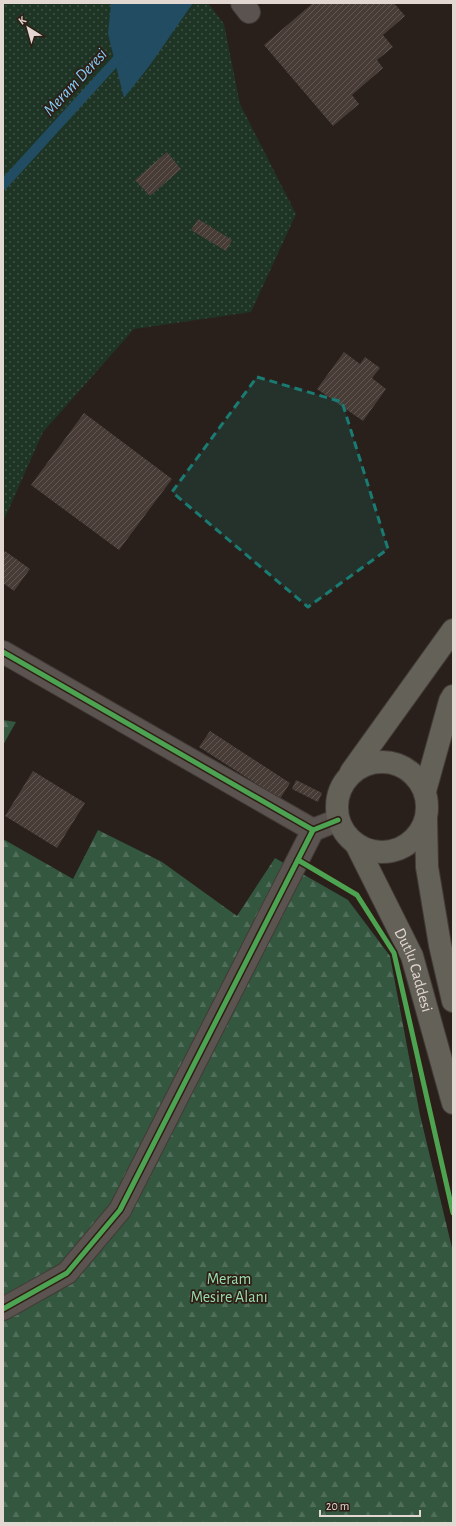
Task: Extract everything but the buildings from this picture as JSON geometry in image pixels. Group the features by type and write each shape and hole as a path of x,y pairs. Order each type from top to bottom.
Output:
{"main road":[{"path":"349,776 361,766 377,762 392,762 407,768 418,778 425,791 428,804 426,819 420,832 411,843 398,850 384,853 369,851 356,844 345,834 338,820 336,804 340,789 349,776 453,630"},
{"path":"425,791 450,701 453,696"},
{"name":"Dutlu Caddesi","path":"426,819 427,867 440,945 453,1001"},
{"name":"Dutlu Caddesi","path":"356,844 412,956 453,1103"}],"street":[{"path":"3,652 313,830"},
{"path":"3,1309 67,1273 120,1210 313,830 338,820"}],"highlighted area":[{"path":"257,377 342,402 388,549 308,607 172,492"}],"green space":[{"path":"3,3 208,3 224,24 240,104 296,214 251,312 134,329 43,432 3,522"},
{"path":"3,720 16,722 3,745"},
{"name":"Meram Mesire Alanı","path":"98,830 162,862 237,916 275,858 348,900 390,956 420,1115 453,1252 453,1523 3,1523 3,839 73,879"}],"water":[{"path":"111,3 193,3 150,65 124,98 108,34"}],"waterway":[{"name":"Meram Deresi","path":"3,185 124,52"}],"cycle path":[{"path":"3,652 313,830"},
{"path":"3,1309 67,1273 120,1210 313,830 338,820"},
{"path":"298,860 357,895 394,953 453,1213"}]}
